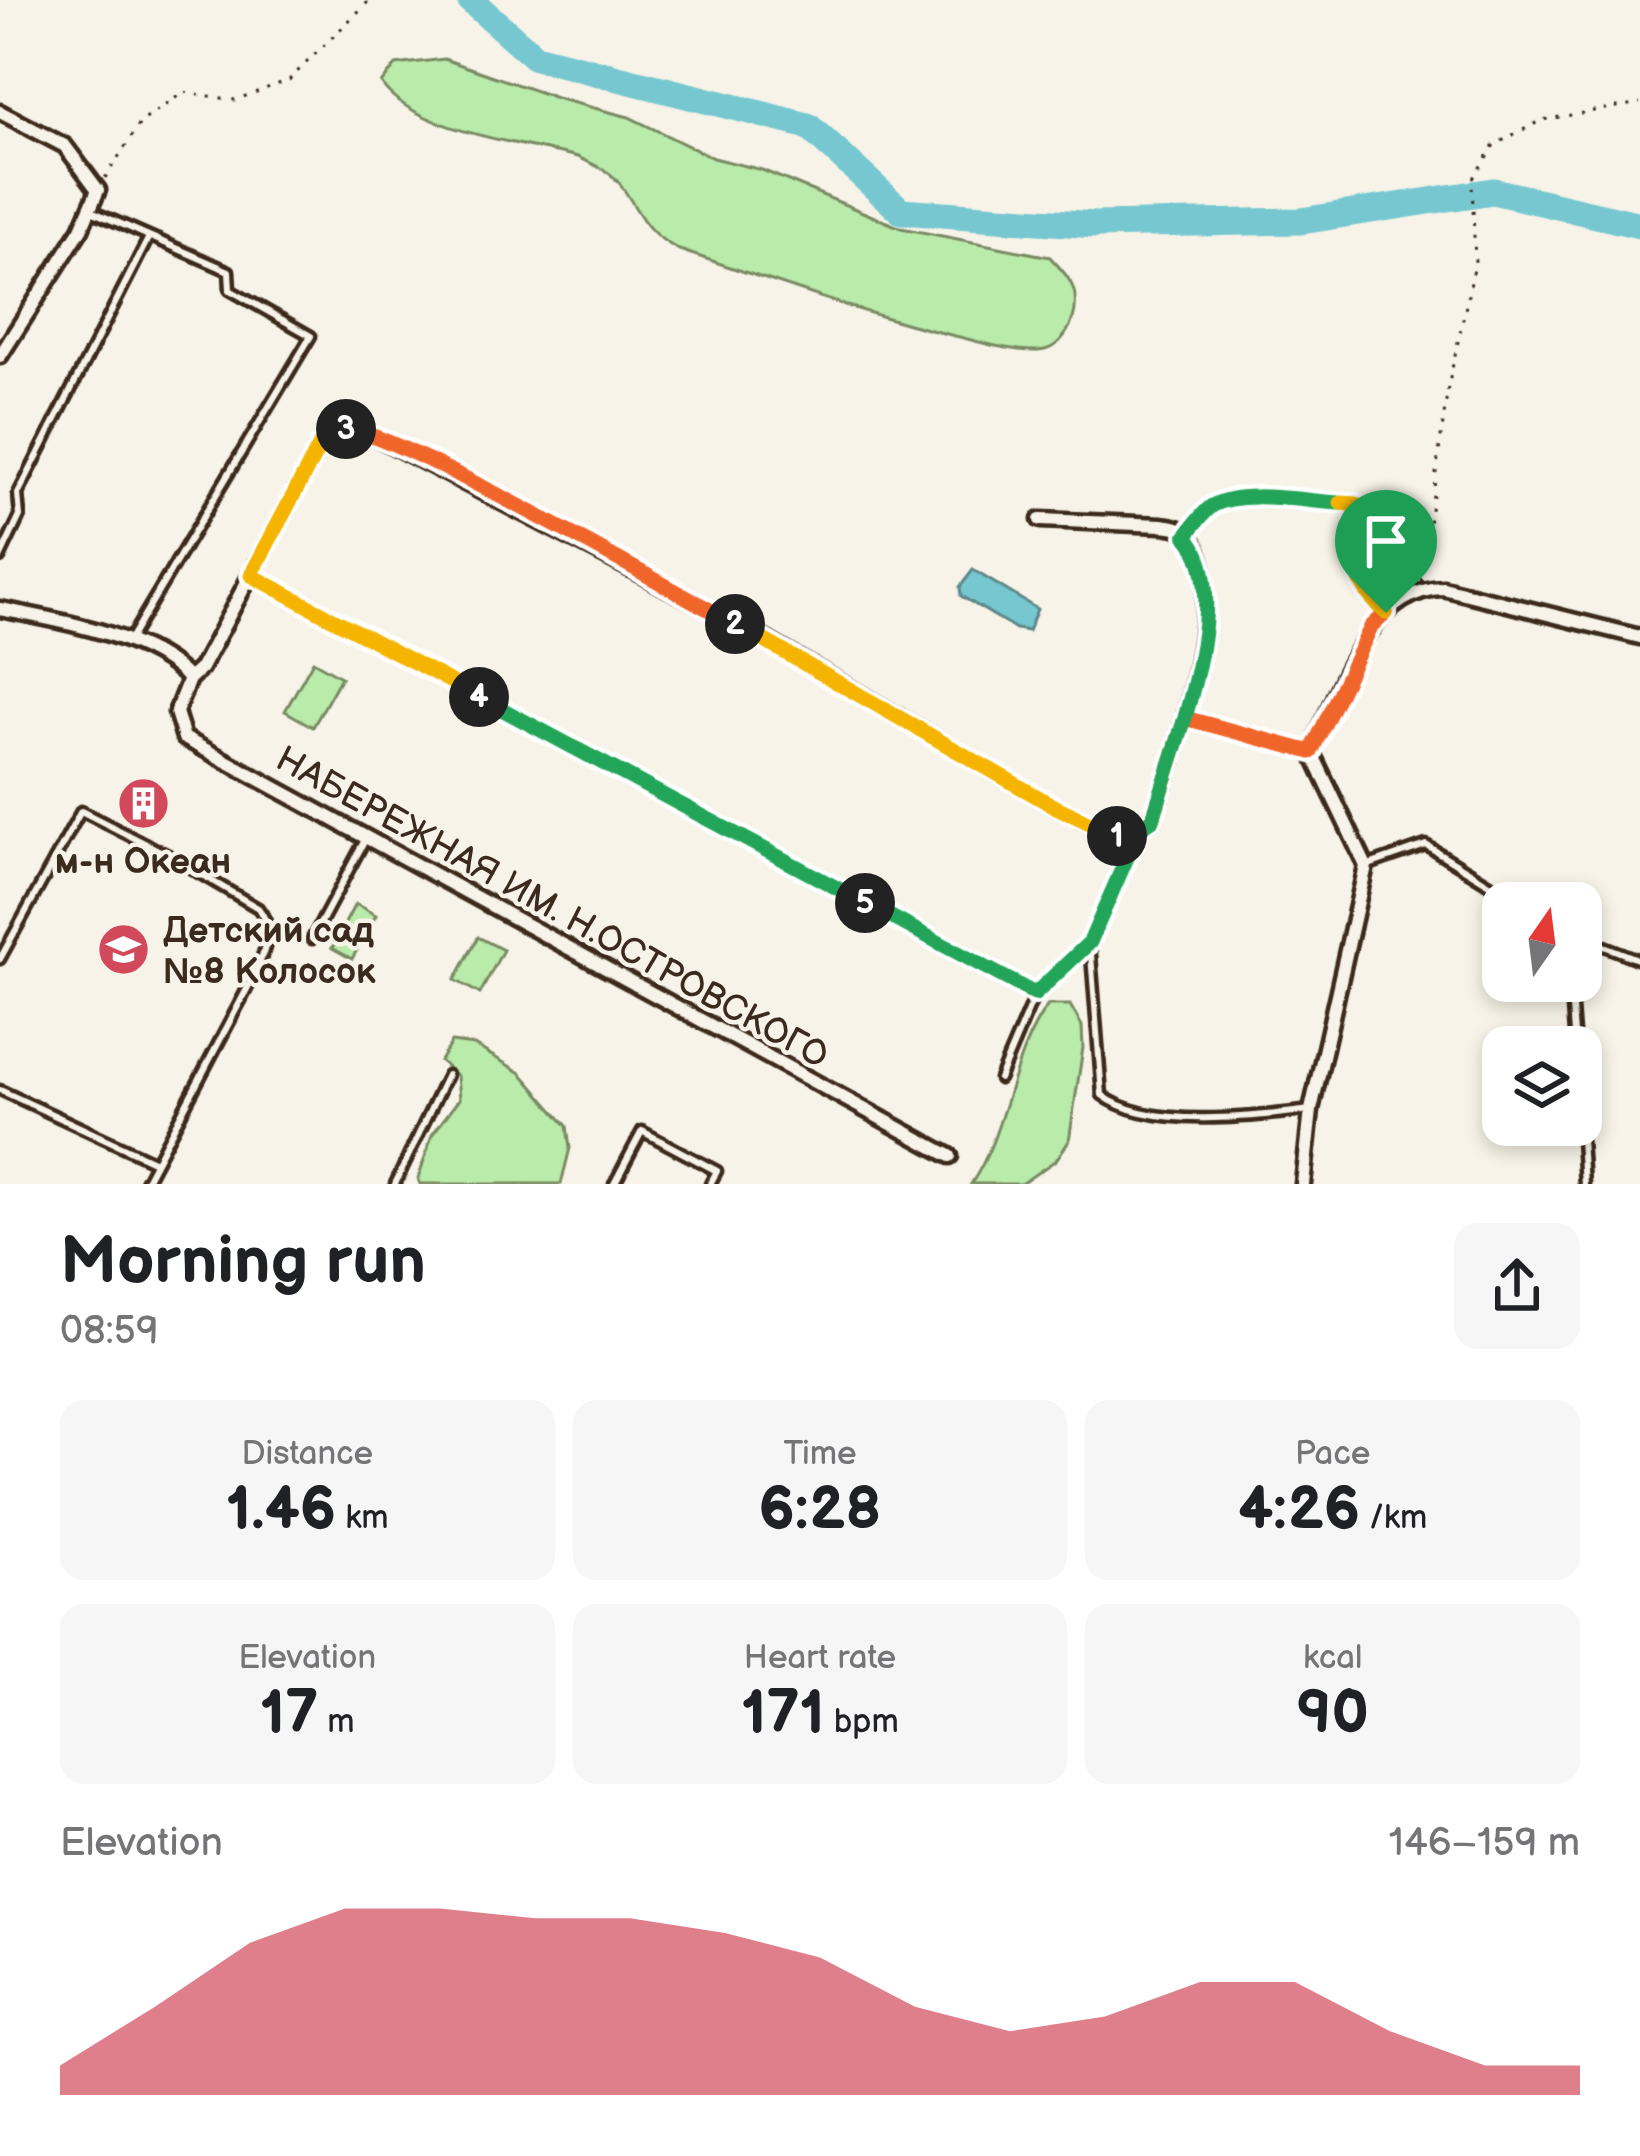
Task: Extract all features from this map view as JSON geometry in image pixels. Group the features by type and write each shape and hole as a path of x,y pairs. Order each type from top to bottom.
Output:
{"street":[{"path":"0,112 65,146 98,190 0,356"},
{"path":"0,609 58,620 128,642 179,668 189,679 201,668 320,445 339,430 359,428 766,640 1102,831 1121,837 1153,819 1199,662 1206,583 1194,544 1181,530 1162,525 1040,520"},
{"path":"1303,1184 1311,1111 1366,866 1311,752 1371,627 1420,588 1443,588 1640,637"},
{"name":"НАБЕРЕЖНАЯ ИМ. Н.ОСТРОВСКОГО","path":"189,679 176,712 184,738 950,1156"}],"lane":[{"path":"89,210 229,271 230,290 311,336 128,642"},
{"path":"0,558 20,515 18,494 148,237"},
{"path":"1185,718 1311,752"},
{"path":"0,959 81,811 168,855 258,908 265,917 269,938 256,972 143,1184"},
{"path":"999,1078 1035,994 1090,942 1140,828"},
{"path":"312,939 366,838"},
{"path":"1366,866 1426,845 1487,882"},
{"path":"1090,942 1102,1095 1120,1109 1229,1120 1311,1111"},
{"path":"1602,945 1640,960"},
{"path":"395,1184 447,1075"},
{"path":"0,1090 155,1162"},
{"path":"614,1184 641,1131 717,1171 710,1184"},
{"path":"1582,1146 1585,1184"}],"path":[{"path":"98,190 141,122 184,92 235,100 289,80 370,0"},
{"path":"1420,588 1448,387 1475,264 1472,180 1494,146 1542,120 1640,104"},
{"path":"1186,536 1210,507 1224,501 1247,497 1356,504 1355,566 1365,593 1386,613"},
{"path":"251,575 1035,994"}],"green space":[{"path":"444,59 559,99 629,117 713,158 762,170 901,228 1050,257 1074,290 1071,323 1047,349 1007,348 886,318 679,250 650,229 620,184 601,168 578,157 443,124 417,113 381,83 396,65"},
{"path":"313,661 341,677 313,727 285,711"},
{"path":"355,904 376,915 352,959 332,948"},
{"path":"478,937 503,950 480,994 455,980"},
{"path":"1048,1005 1070,1005 1082,1026 1069,1141 1056,1160 1021,1184 971,1184 993,1140 1025,1047"},
{"path":"451,1042 474,1045 521,1073 567,1126 570,1148 561,1184 420,1184 432,1135 459,1099 457,1076 440,1061"}],"water":[{"path":"973,570 1037,609 1028,631 1016,629 961,596 960,587"}],"waterway":[{"path":"470,0 535,57 808,126 901,211 1095,225 1301,221 1493,191 1640,225"}],"place":[{"name":"м-н Океан","path":"143,804"},
{"name":"Детский сад №8 Колосок","path":"124,950"}],"route":[{"path":"1386,613 1365,593 1355,566 1356,504 1247,497 1210,507 1198,520 1186,536 1194,544 1206,583 1199,662 1153,819 1140,828 1090,942 1035,994 251,575 320,445 339,430 359,428 766,640 1052,805 1121,837 1153,819 1185,718 1311,752 1371,627 1386,613"}]}
